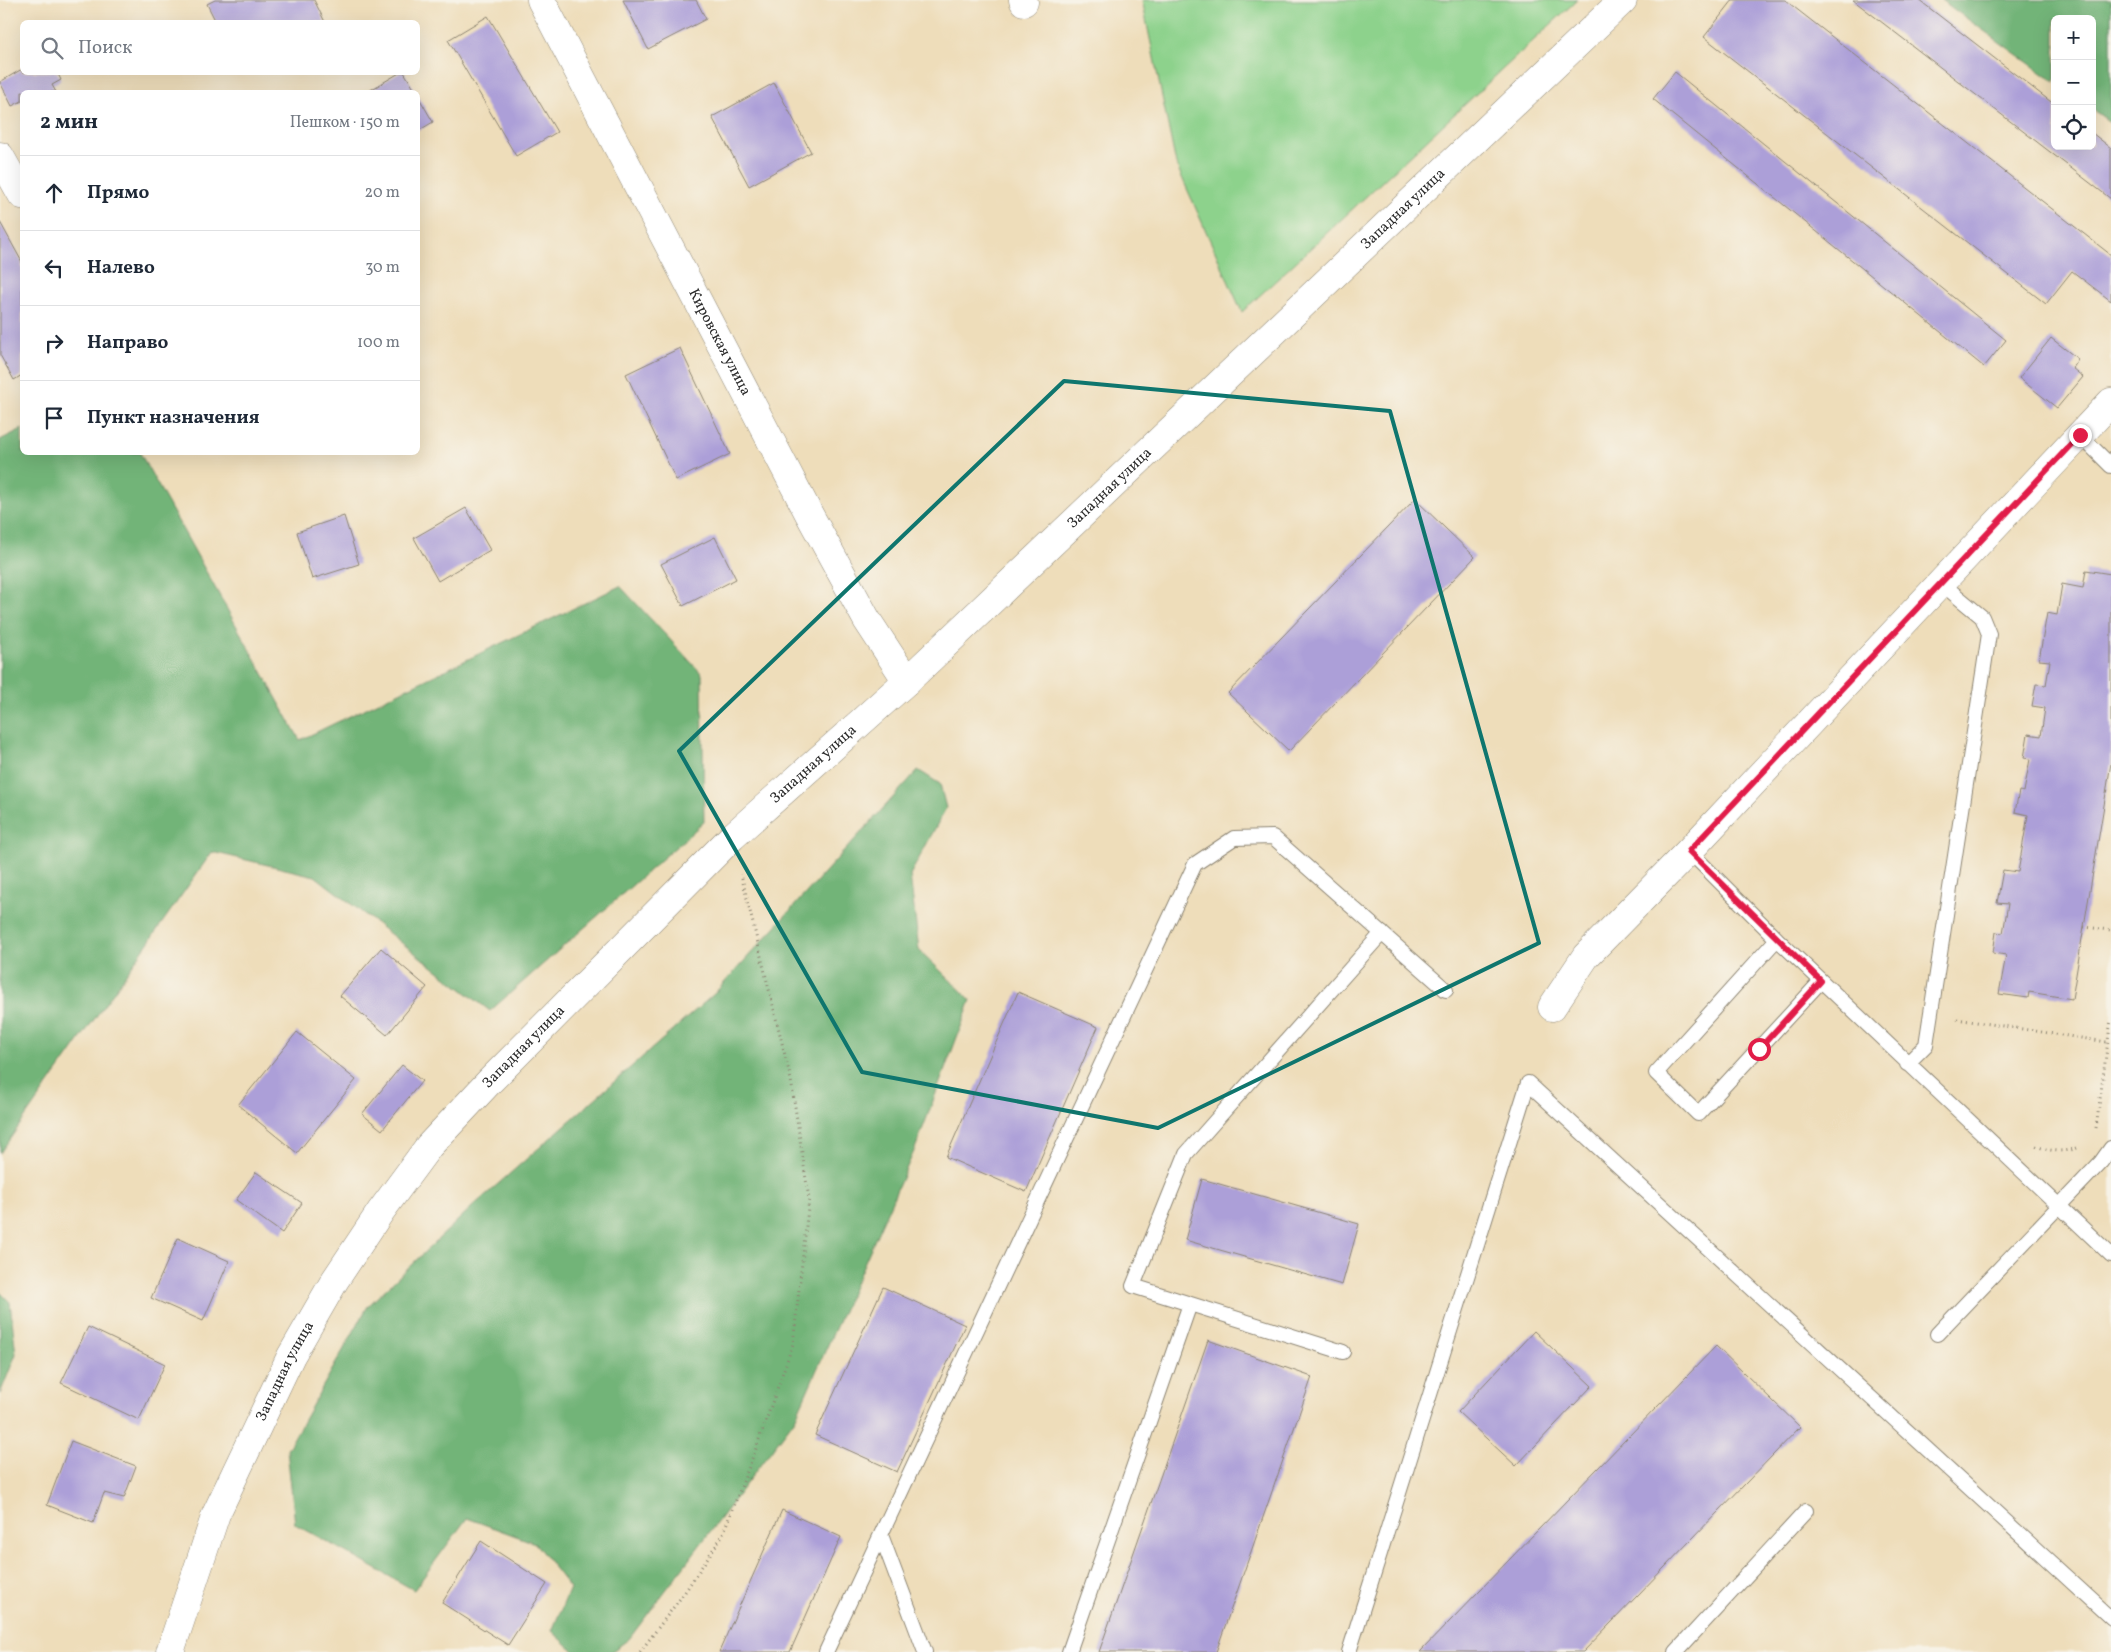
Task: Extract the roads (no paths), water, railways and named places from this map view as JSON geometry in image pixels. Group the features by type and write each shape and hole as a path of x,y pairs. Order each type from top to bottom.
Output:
{"street":[{"name":"Кировская улица","path":"541,0 809,514 868,620 907,681"},
{"name":"Западная улица","path":"170,1652 216,1514 287,1364 334,1280 381,1210 429,1146 489,1082 732,837 907,681 1623,0"},
{"path":"0,156 20,191"},
{"path":"1552,1007 1586,956 1689,851 2111,402"}],"lane":[{"path":"2080,435 2111,466"},
{"path":"1907,1064 1926,1045 1989,634 1982,617 1941,583"},
{"path":"826,1652 1195,864 1234,838 1274,838 1446,990"},
{"path":"1689,851 1907,1064 2111,1255"},
{"path":"1343,1352 1133,1286 1186,1154 1382,933"},
{"path":"1777,939 1656,1073 1698,1114 1821,981"},
{"path":"1349,1652 1528,1083 2111,1618"},
{"path":"1937,1334 2102,1162 2111,1148"},
{"path":"1069,1652 1190,1304"},
{"path":"1676,1652 1806,1511"},
{"path":"880,1535 925,1652"}]}
